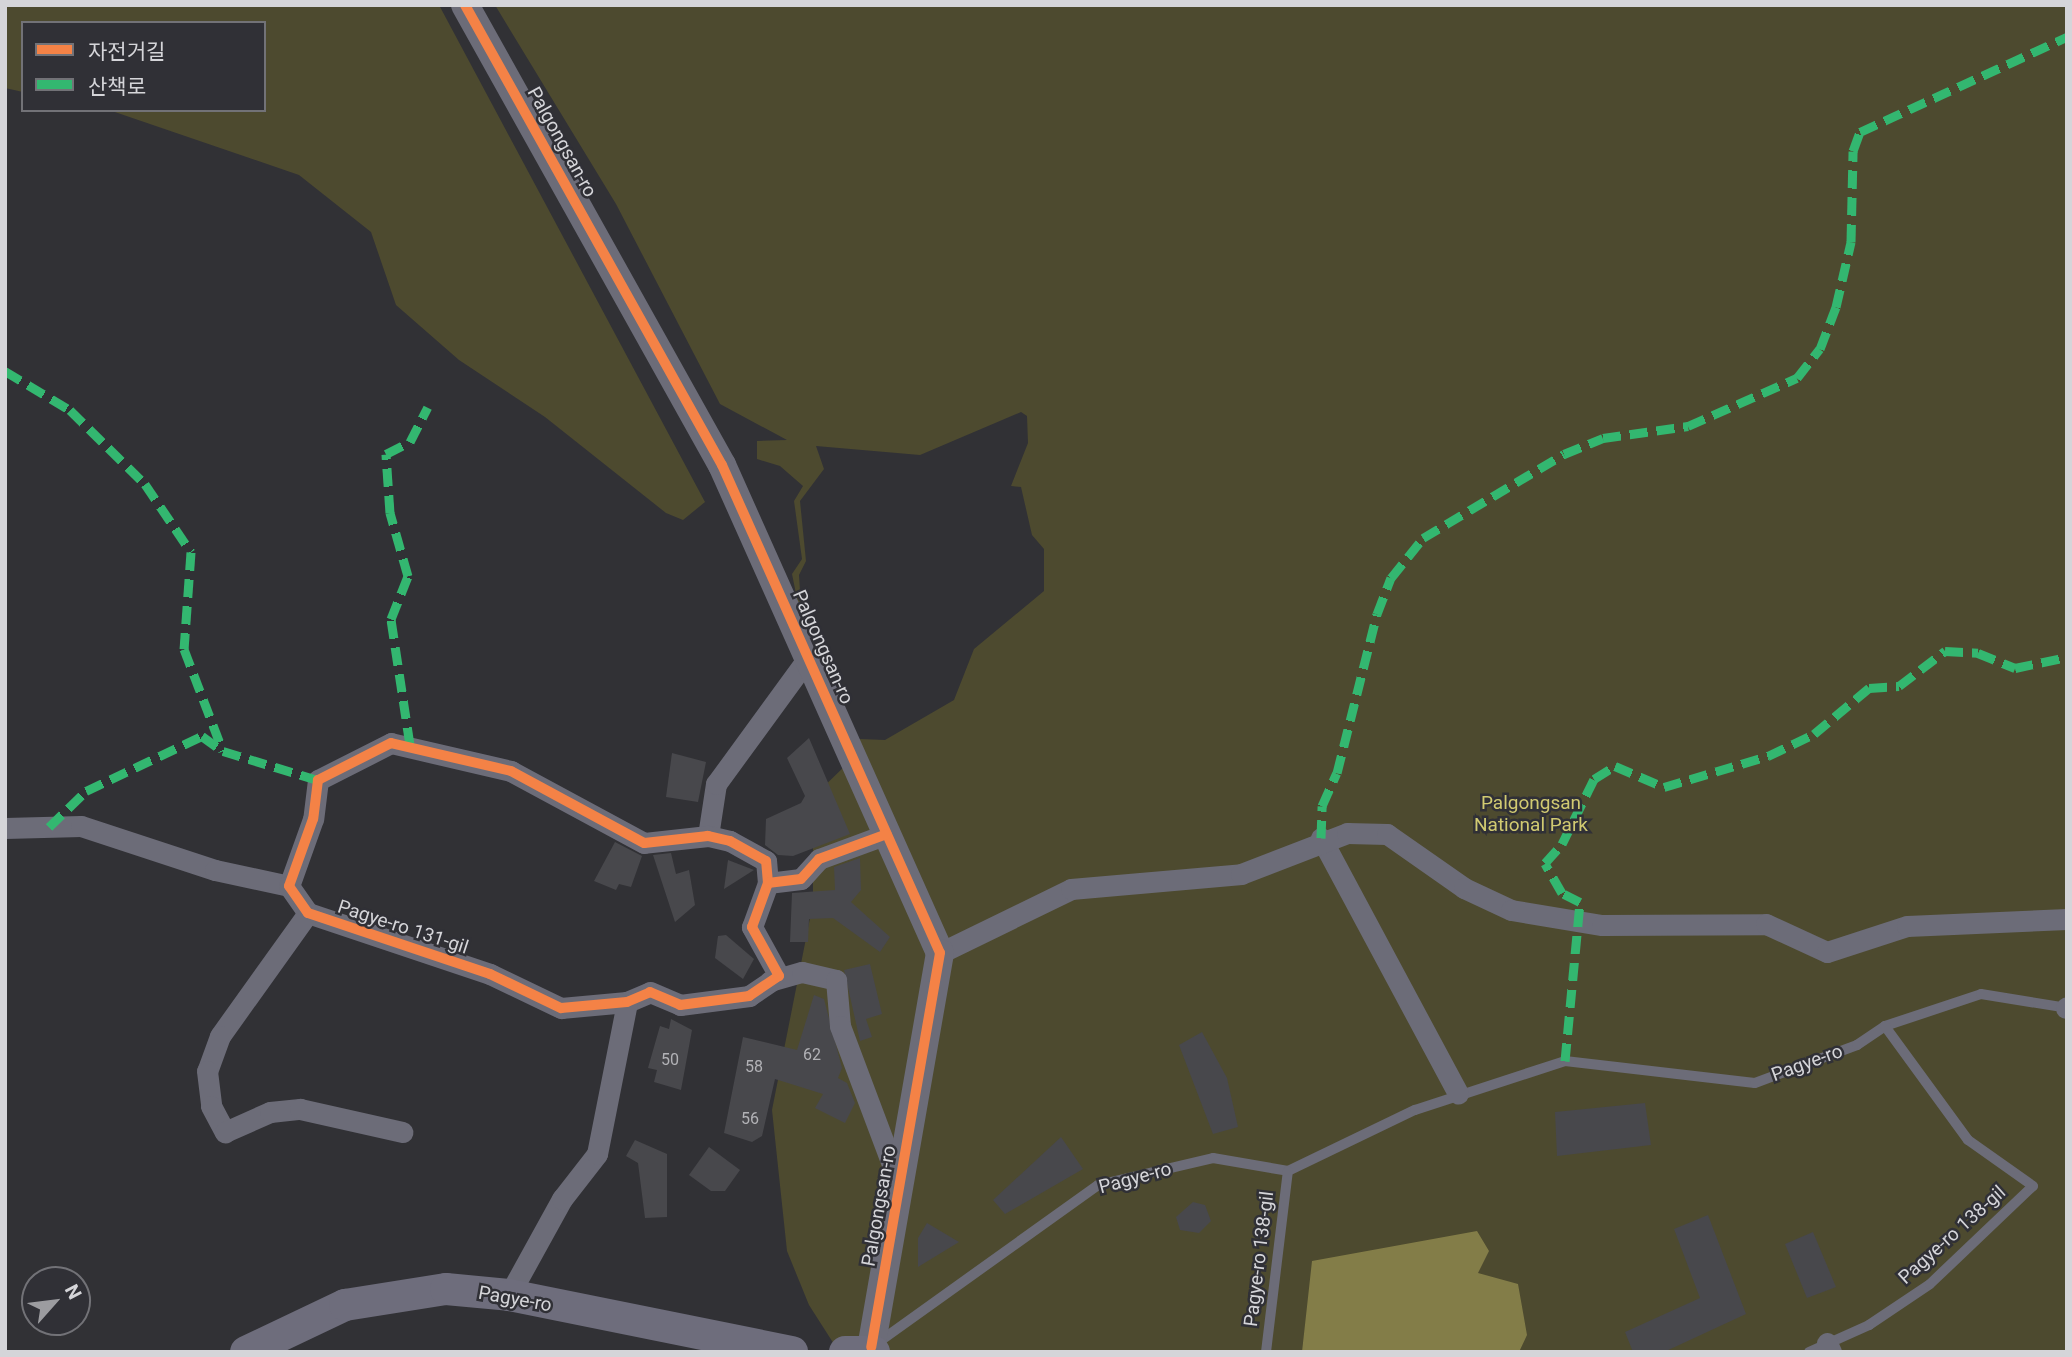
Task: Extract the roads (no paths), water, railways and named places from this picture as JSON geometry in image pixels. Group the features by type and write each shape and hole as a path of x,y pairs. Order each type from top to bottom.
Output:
{"main road":[{"name":"Pagye-ro","path":"256,1349 345,1305 446,1289 509,1295 792,1352"}],"street":[{"name":"Palgongsan-ro","path":"465,5 722,465 940,953 901,1188 863,1350"},
{"path":"708,836 716,785 808,658"},
{"path":"5,828 81,825 215,870 289,886 313,819 318,780 391,743 511,771 645,843 708,836 766,861 768,883 752,927 779,976 770,981"},
{"path":"768,883 801,879 819,859 887,834"},
{"path":"940,953 1071,889 1241,873 1321,838 1387,834 1464,888 1511,910 1602,925 1766,923 1828,952 1907,926 2067,919"},
{"path":"1321,838 1458,1094"},
{"name":"Pagye-ro 131-gil","path":"289,886 308,913 490,974 561,1008 627,1002 650,992 680,1006 749,996 770,981 802,972 836,980 840,1026 901,1188"},
{"path":"308,913 220,1036 207,1071 211,1106 225,1132 270,1112 300,1109 402,1132"},
{"path":"509,1295 562,1199 597,1154 627,1002"}],"lane":[{"name":"Pagye-ro","path":"863,1350 1098,1185 1213,1158 1288,1171 1458,1094 1565,1062 1755,1083 1857,1045 1885,1026 1981,994 2067,1008"},
{"name":"Pagye-ro 138-gil","path":"1822,1349 1869,1325 1930,1284 2033,1186 1968,1140 1885,1026"},
{"name":"Pagye-ro 138-gil","path":"1266,1352 1288,1171"}],"park label":[{"name":"Palgongsan National Park","path":"1531,814"}]}
